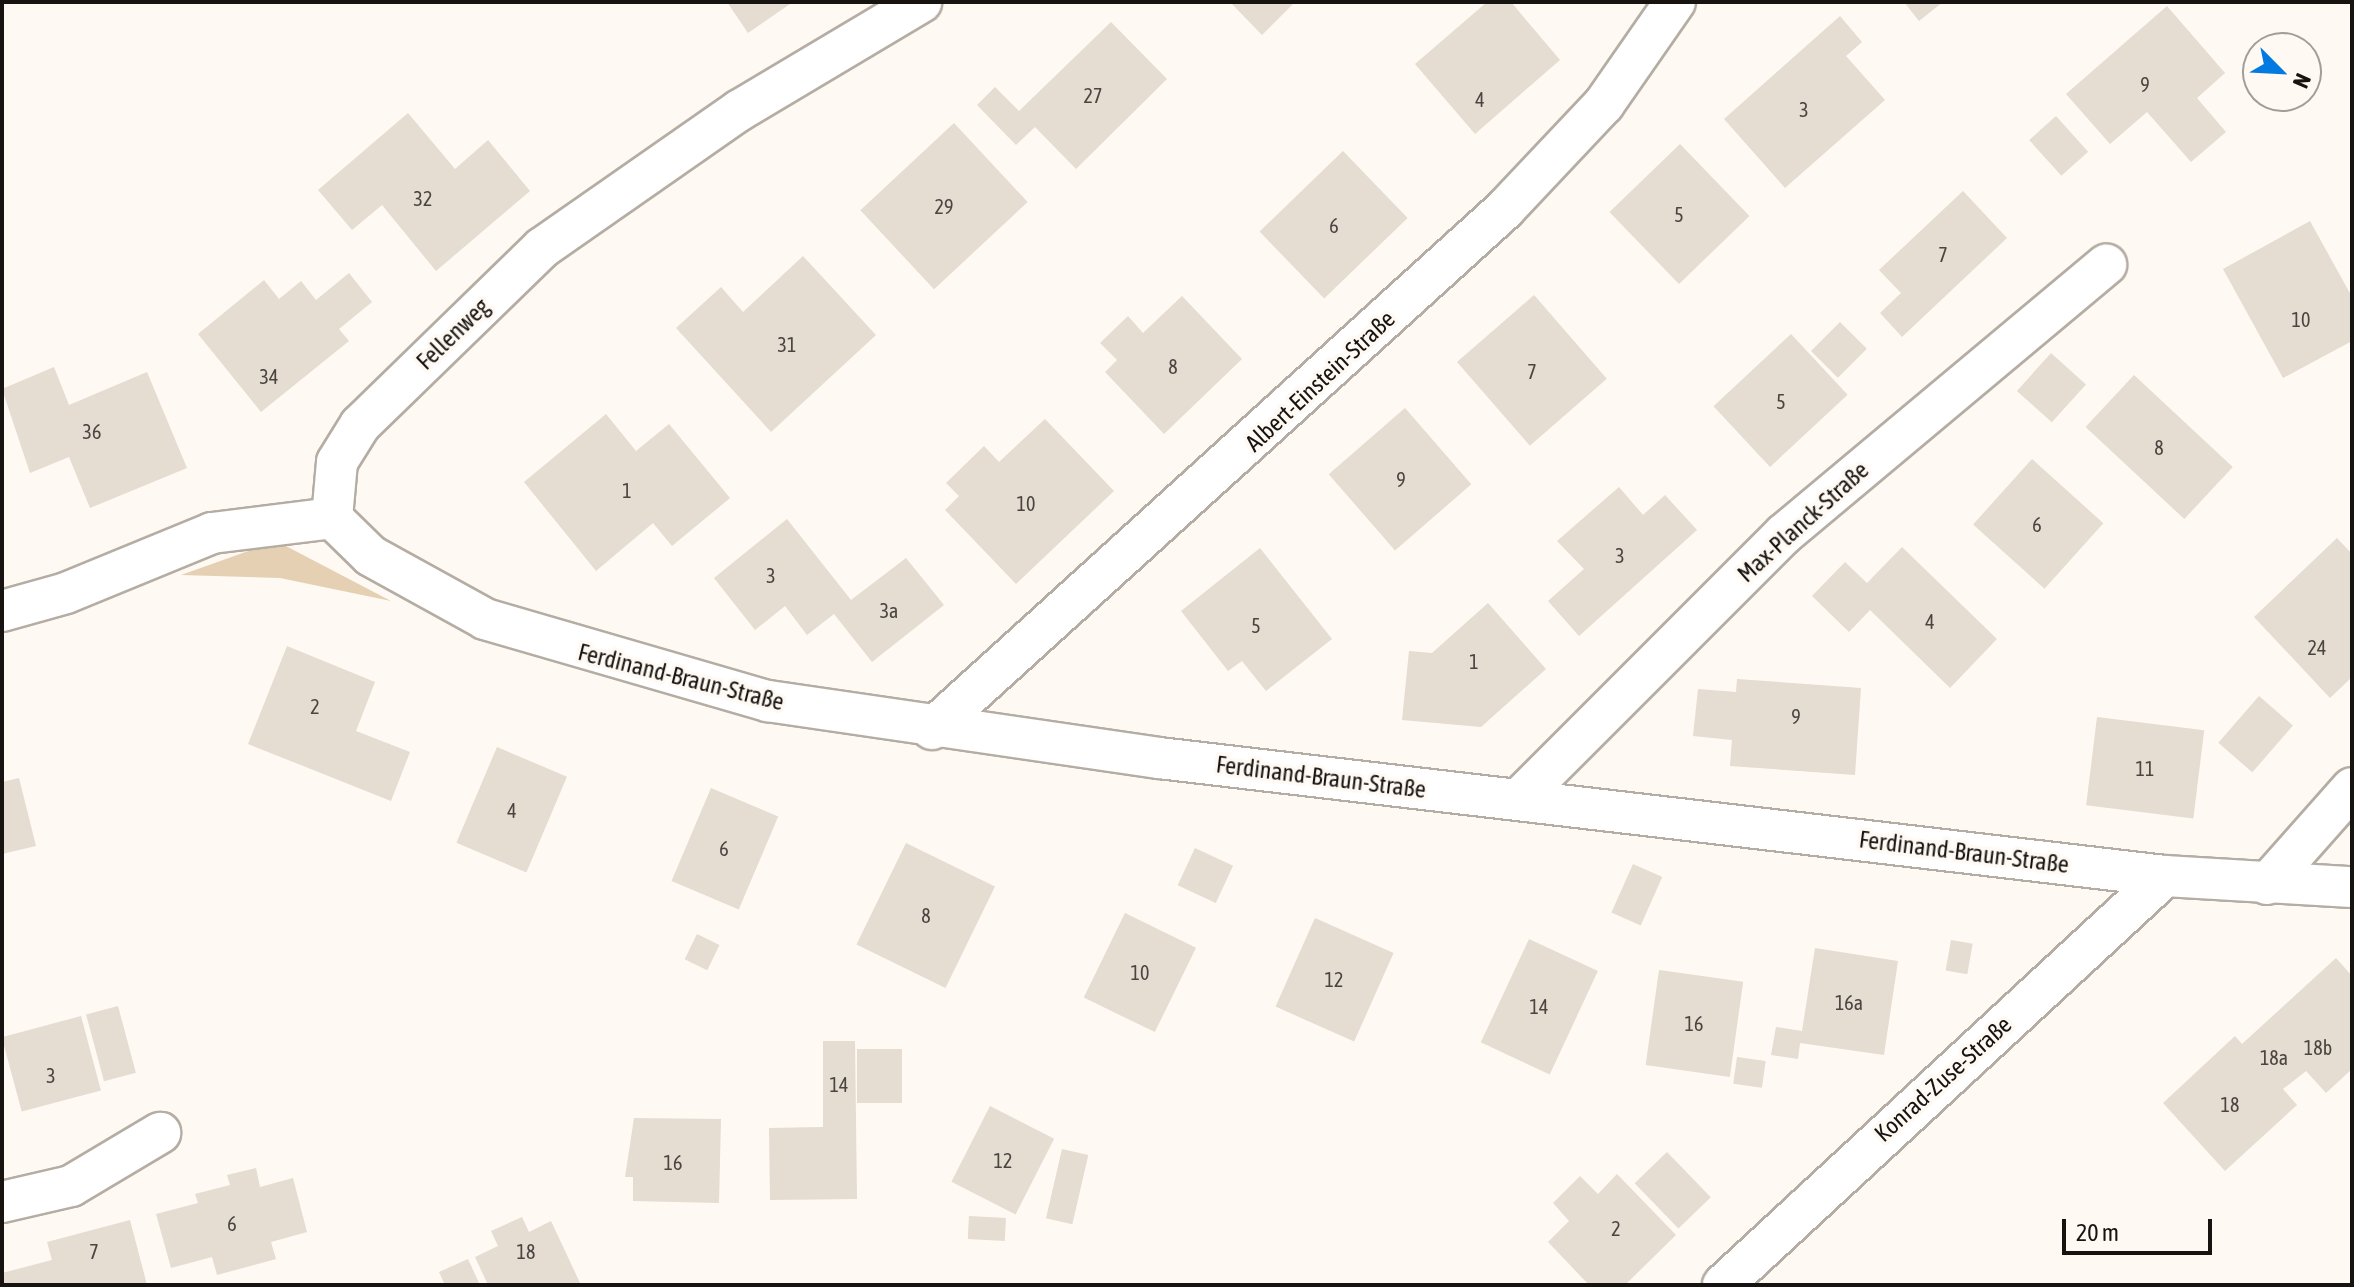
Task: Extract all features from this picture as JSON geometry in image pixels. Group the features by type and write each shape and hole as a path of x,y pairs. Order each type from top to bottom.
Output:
{"street":[{"name":"Fellenweg","path":"332,518 337,462 360,425 542,248 740,110 921,2"},
{"name":"Albert-Einstein-Straße","path":"932,729 1505,209 1604,104 1675,2"},
{"name":"Max-Planck-Straße","path":"1519,799 1784,534 2106,265"},
{"path":"2,611 212,533 332,518"},
{"name":"Ferdinand-Braun-Straße","path":"332,518 371,556 433,594 566,648 768,701 932,729 2165,876 2352,887"},
{"path":"2267,884 2352,788"},
{"name":"Konrad-Zuse-Straße","path":"1723,1285 2165,876"},
{"path":"2,1202 71,1186 160,1133"}],"shaded area":[{"path":"271,543 284,545 391,601 280,578 181,575"}],"building":[{"path":"727,2 793,2 748,33"},
{"path":"1230,2 1295,2 1262,35"},
{"path":"1487,2 1511,2 1560,60 1475,134 1415,64"},
{"path":"1904,2 1943,2 1919,21"},
{"path":"2167,6 2225,73 2197,98 2226,132 2191,162 2147,112 2110,144 2066,94"},
{"path":"1840,16 1862,42 1846,56 1885,100 1785,188 1724,119"},
{"path":"1111,22 1167,79 1076,169 1035,127 1016,145 977,105 995,87 1019,111"},
{"path":"408,113 455,169 488,140 530,191 436,271 382,205 352,230 318,190"},
{"path":"2056,116 2088,152 2061,176 2029,140"},
{"path":"954,123 1028,202 934,289 860,210"},
{"path":"1680,144 1749,216 1679,284 1610,212"},
{"path":"1343,151 1408,218 1324,298 1260,232"},
{"path":"1963,191 2007,238 1902,337 1880,313 1901,293 1879,270"},
{"path":"2310,221 2352,297 2352,341 2283,378 2223,269"},
{"path":"803,256 876,335 771,432 676,328 721,287 743,312"},
{"path":"349,273 372,302 339,329 349,341 261,412 198,334 264,280 279,299 301,281 316,300"},
{"path":"1534,295 1607,379 1530,446 1457,362"},
{"path":"1182,296 1242,359 1164,434 1105,372 1117,360 1100,343 1128,316 1143,333"},
{"path":"1840,322 1867,349 1838,378 1811,351"},
{"path":"1791,334 1848,395 1770,467 1713,406"},
{"path":"2051,353 2086,384 2052,422 2017,391"},
{"path":"54,367 69,405 147,372 187,468 90,508 69,457 30,473 2,389"},
{"path":"2134,375 2233,467 2184,519 2086,427"},
{"path":"1405,408 1471,484 1395,550 1329,474"},
{"path":"606,414 636,451 669,424 730,498 672,546 653,523 596,571 524,482"},
{"path":"1045,419 1114,491 1016,584 945,510 959,496 946,483 984,446 999,462"},
{"path":"2032,459 2103,523 2044,589 1973,524"},
{"path":"1619,487 1643,515 1665,495 1697,530 1579,636 1548,601 1584,569 1557,541"},
{"path":"787,519 851,600 906,558 944,605 872,662 834,614 807,635 785,606 755,630 714,578"},
{"path":"2337,538 2352,554 2352,677 2330,698 2254,617"},
{"path":"1902,547 1997,639 1950,688 1870,610 1849,632 1812,596 1845,562 1867,583"},
{"path":"1260,548 1332,639 1266,691 1242,661 1228,671 1181,611"},
{"path":"1488,603 1546,669 1481,727 1402,720 1409,651 1432,653"},
{"path":"287,646 375,682 356,731 410,752 391,801 248,744"},
{"path":"1737,679 1861,688 1855,775 1730,766 1732,740 1693,736 1698,689 1736,692"},
{"path":"2259,696 2293,726 2252,772 2218,743"},
{"path":"2097,717 2204,730 2193,818 2086,805"},
{"path":"497,747 567,777 526,872 456,843"},
{"path":"19,778 36,846 2,854 2,782"},
{"path":"711,788 778,817 739,909 672,881"},
{"path":"906,843 995,886 945,988 856,945"},
{"path":"1195,848 1233,866 1216,903 1178,885"},
{"path":"1633,864 1662,877 1641,925 1611,912"},
{"path":"1125,913 1196,948 1155,1032 1084,997"},
{"path":"1315,918 1394,953 1354,1042 1276,1007"},
{"path":"697,934 719,945 707,970 685,959"},
{"path":"1529,939 1598,971 1550,1074 1481,1042"},
{"path":"1951,940 1973,944 1967,974 1946,971"},
{"path":"1815,948 1898,961 1884,1055 1800,1043 1798,1059 1771,1055 1776,1027 1802,1031"},
{"path":"2336,958 2352,976 2352,1069 2326,1093 2306,1071 2283,1089 2297,1105 2225,1171 2163,1103 2235,1036 2242,1044"},
{"path":"1659,970 1743,982 1730,1077 1646,1065"},
{"path":"118,1006 136,1073 104,1081 86,1015"},
{"path":"81,1016 101,1090 22,1112 2,1037"},
{"path":"823,1041 855,1041 857,1199 770,1200 769,1128 823,1127"},
{"path":"857,1049 902,1049 902,1103 857,1103"},
{"path":"1737,1057 1766,1061 1762,1088 1733,1084"},
{"path":"990,1106 1054,1139 1016,1214 951,1182"},
{"path":"634,1118 721,1119 719,1203 633,1201 633,1177 625,1177"},
{"path":"1062,1149 1088,1155 1072,1224 1046,1218"},
{"path":"1667,1152 1711,1197 1678,1229 1635,1183"},
{"path":"256,1168 260,1187 293,1178 307,1232 271,1242 276,1259 217,1275 212,1257 171,1268 156,1214 198,1203 195,1194 230,1185 227,1175"},
{"path":"1617,1174 1676,1235 1625,1285 1589,1285 1548,1242 1569,1221 1553,1203 1580,1176 1598,1194"},
{"path":"969,1216 1006,1218 1005,1241 968,1239"},
{"path":"522,1217 529,1232 551,1221 581,1285 488,1285 475,1257 498,1246 491,1231"},
{"path":"130,1220 147,1285 3,1285 2,1273 52,1260 47,1242"},
{"path":"468,1259 480,1285 445,1285 439,1272"}]}
